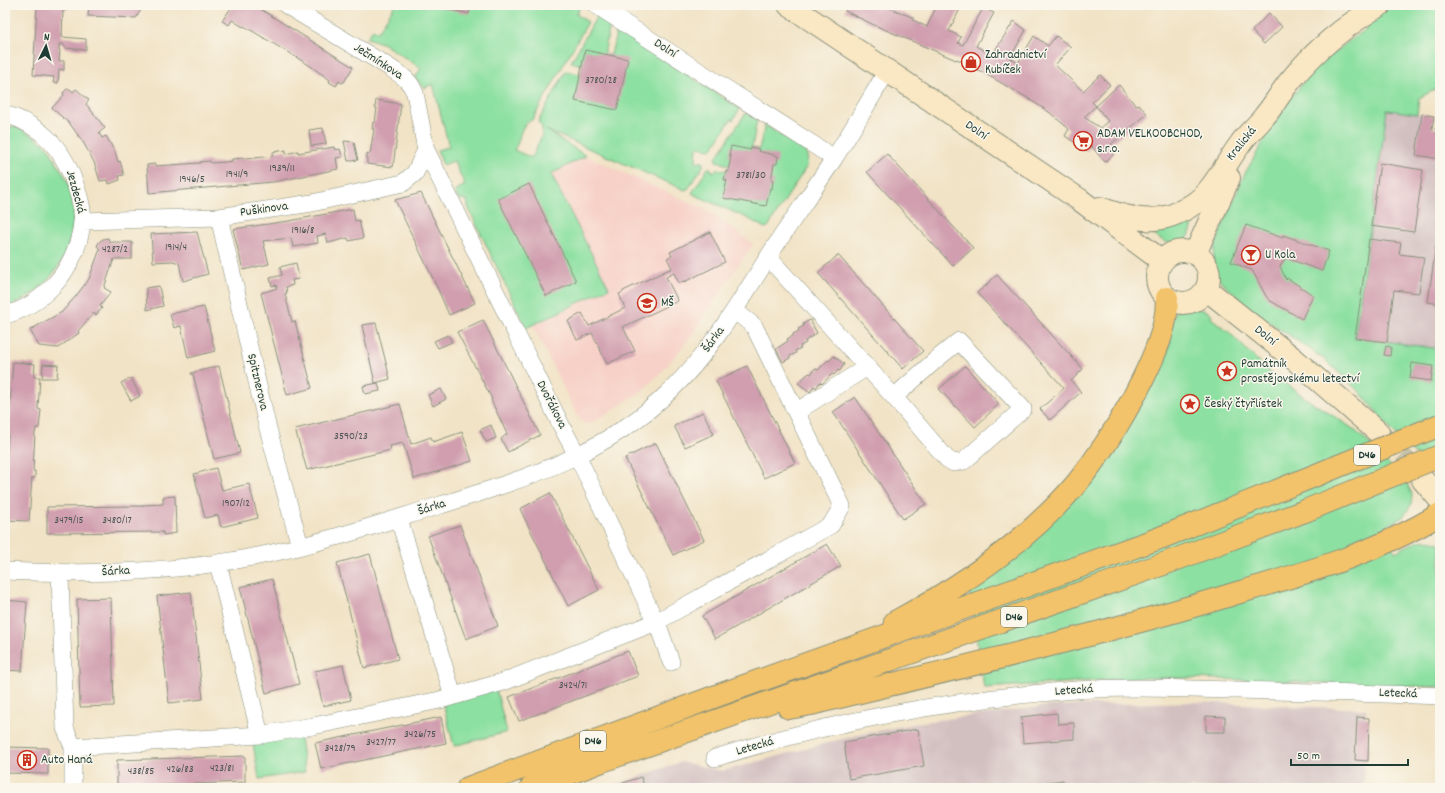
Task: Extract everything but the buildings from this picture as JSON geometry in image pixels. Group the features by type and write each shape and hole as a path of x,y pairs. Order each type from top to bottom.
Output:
{"highway":[{"path":"828,656 898,620 986,565 1042,519 1077,483 1122,419 1140,384 1165,323 1168,298"},
{"name":"D46","path":"468,788 828,656 1160,538 1440,425"},
{"name":"D46","path":"531,788 602,761 723,720 1169,562 1305,511 1440,456"},
{"path":"723,720 811,704 1182,610 1268,584 1368,550 1417,527 1440,514"}],"main road":[{"name":"Dolní","path":"789,5 1080,200 1162,261"},
{"name":"Kralická","path":"1080,200 1121,216 1137,219 1157,219 1166,217 1194,204 1204,195 1241,142 1264,118 1289,82 1306,62 1337,33 1380,5"},
{"path":"1195,254 1232,173 1264,118"},
{"path":"1183,251 1195,254 1205,262 1208,269 1208,282 1206,289 1198,298 1186,303 1179,303 1168,298 1159,287 1157,281 1158,267 1171,253 1183,251"},
{"name":"Dolní","path":"1206,289 1294,360 1378,432"},
{"path":"1423,480 1440,500"}],"street":[{"name":"Ječmínkova","path":"286,5 389,67 411,84 415,93 426,150"},
{"name":"Dolní","path":"596,5 834,158"},
{"name":"Šárka","path":"5,571 60,574 112,573 186,567 270,554 399,519 496,489 531,476 577,455 627,428 653,408 693,368 735,311 768,257 834,158 887,71"},
{"name":"Jezdecká","path":"5,114 21,119 42,132 60,152 72,172 83,221 75,249 64,274 42,297 16,312 5,315"},
{"name":"Puškinova","path":"83,221 219,217 312,203 403,183 415,173 426,150"},
{"name":"Dvořákova","path":"426,150 577,455 656,622 671,662"},
{"name":"Spitznerova","path":"219,217 267,425 300,546"},
{"path":"768,257 866,367 894,396 947,459 954,463 964,461 1023,409 959,341 894,396"},
{"path":"73,747 260,735 362,716 453,696 503,682 656,622 831,525 842,506 754,326 735,311"},
{"path":"796,412 866,367"},
{"path":"399,519 453,696"},
{"path":"218,563 260,735"},
{"path":"60,574 65,728 73,747 73,788"},
{"name":"Letecká","path":"715,758 793,736 873,717 974,700 1077,690 1156,688 1440,696"}],"shaded area":[{"path":"1387,109 1434,116 1432,128 1440,127 1440,349 1355,338"},
{"name":"MŠ","path":"586,156 707,210 753,244 688,340 661,373 639,393 590,424 583,423 578,417 533,326 609,288 551,174"},
{"path":"1190,702 1366,709 1364,788 605,788 681,762 723,771 857,735 923,722 1048,706"}],"green space":[{"path":"395,5 581,6 576,14 588,22 532,120 522,128 514,150 532,158 542,135 542,127 538,122 566,71 580,74 582,65 571,62 597,16 610,25 604,54 611,55 617,29 740,109 733,120 731,119 712,149 697,147 696,162 703,162 703,166 688,189 685,190 546,130 586,156 551,174 609,288 526,328 468,207 467,200 458,199 455,191 465,185 454,161 443,165 437,150 449,147 433,84 424,88 415,78 421,68 382,43 367,38 373,29 378,32"},
{"path":"1346,5 1440,5 1440,87 1419,98 1417,114 1387,110 1355,337 1440,349 1440,464 1433,464 1415,454 1399,439 1360,392 1324,359 1256,313 1228,289 1218,278 1213,266 1214,250 1218,238 1244,175 1282,109 1314,69 1353,38 1367,29"},
{"path":"745,114 748,114 757,120 752,147 759,149 765,125 804,151 808,162 807,166 768,227 765,228 747,218 692,193 708,168 711,168 711,171 716,171 717,169 728,171 729,165 716,161 716,158"},
{"path":"13,126 32,136 49,149 68,183 73,203 73,222 70,241 63,258 53,274 39,288 23,299 5,307 5,132"},
{"path":"1196,215 1189,236 1180,244 1168,243 1148,231 1147,228"},
{"path":"1176,310 1204,310 1212,314 1211,318 1228,331 1268,371 1307,399 1352,428 1371,445 1406,482 1412,494 1411,505 1403,517 1383,528 1395,552 1417,542 1427,540 1440,543 1440,687 1190,678 1138,678 984,688 969,592 1025,548 1161,365 1171,341 1167,338"},
{"path":"496,689 507,732 454,746 443,703"},
{"path":"299,731 305,772 259,779 252,738"}],"tunnel":[{"path":"1378,432 1423,480"}],"place":[{"name":"Zahradnictví Kubíček","path":"971,62"},
{"name":"ADAM VELKOOBCHOD, s.r.o.","path":"1083,141"},
{"name":"U Kola","path":"1251,255"},
{"name":"MŠ","path":"647,303"},
{"name":"Památník prostějovskému letectví","path":"1227,371"},
{"name":"Český čtyřlístek","path":"1190,404"},
{"name":"Auto Haná","path":"27,760"}]}
